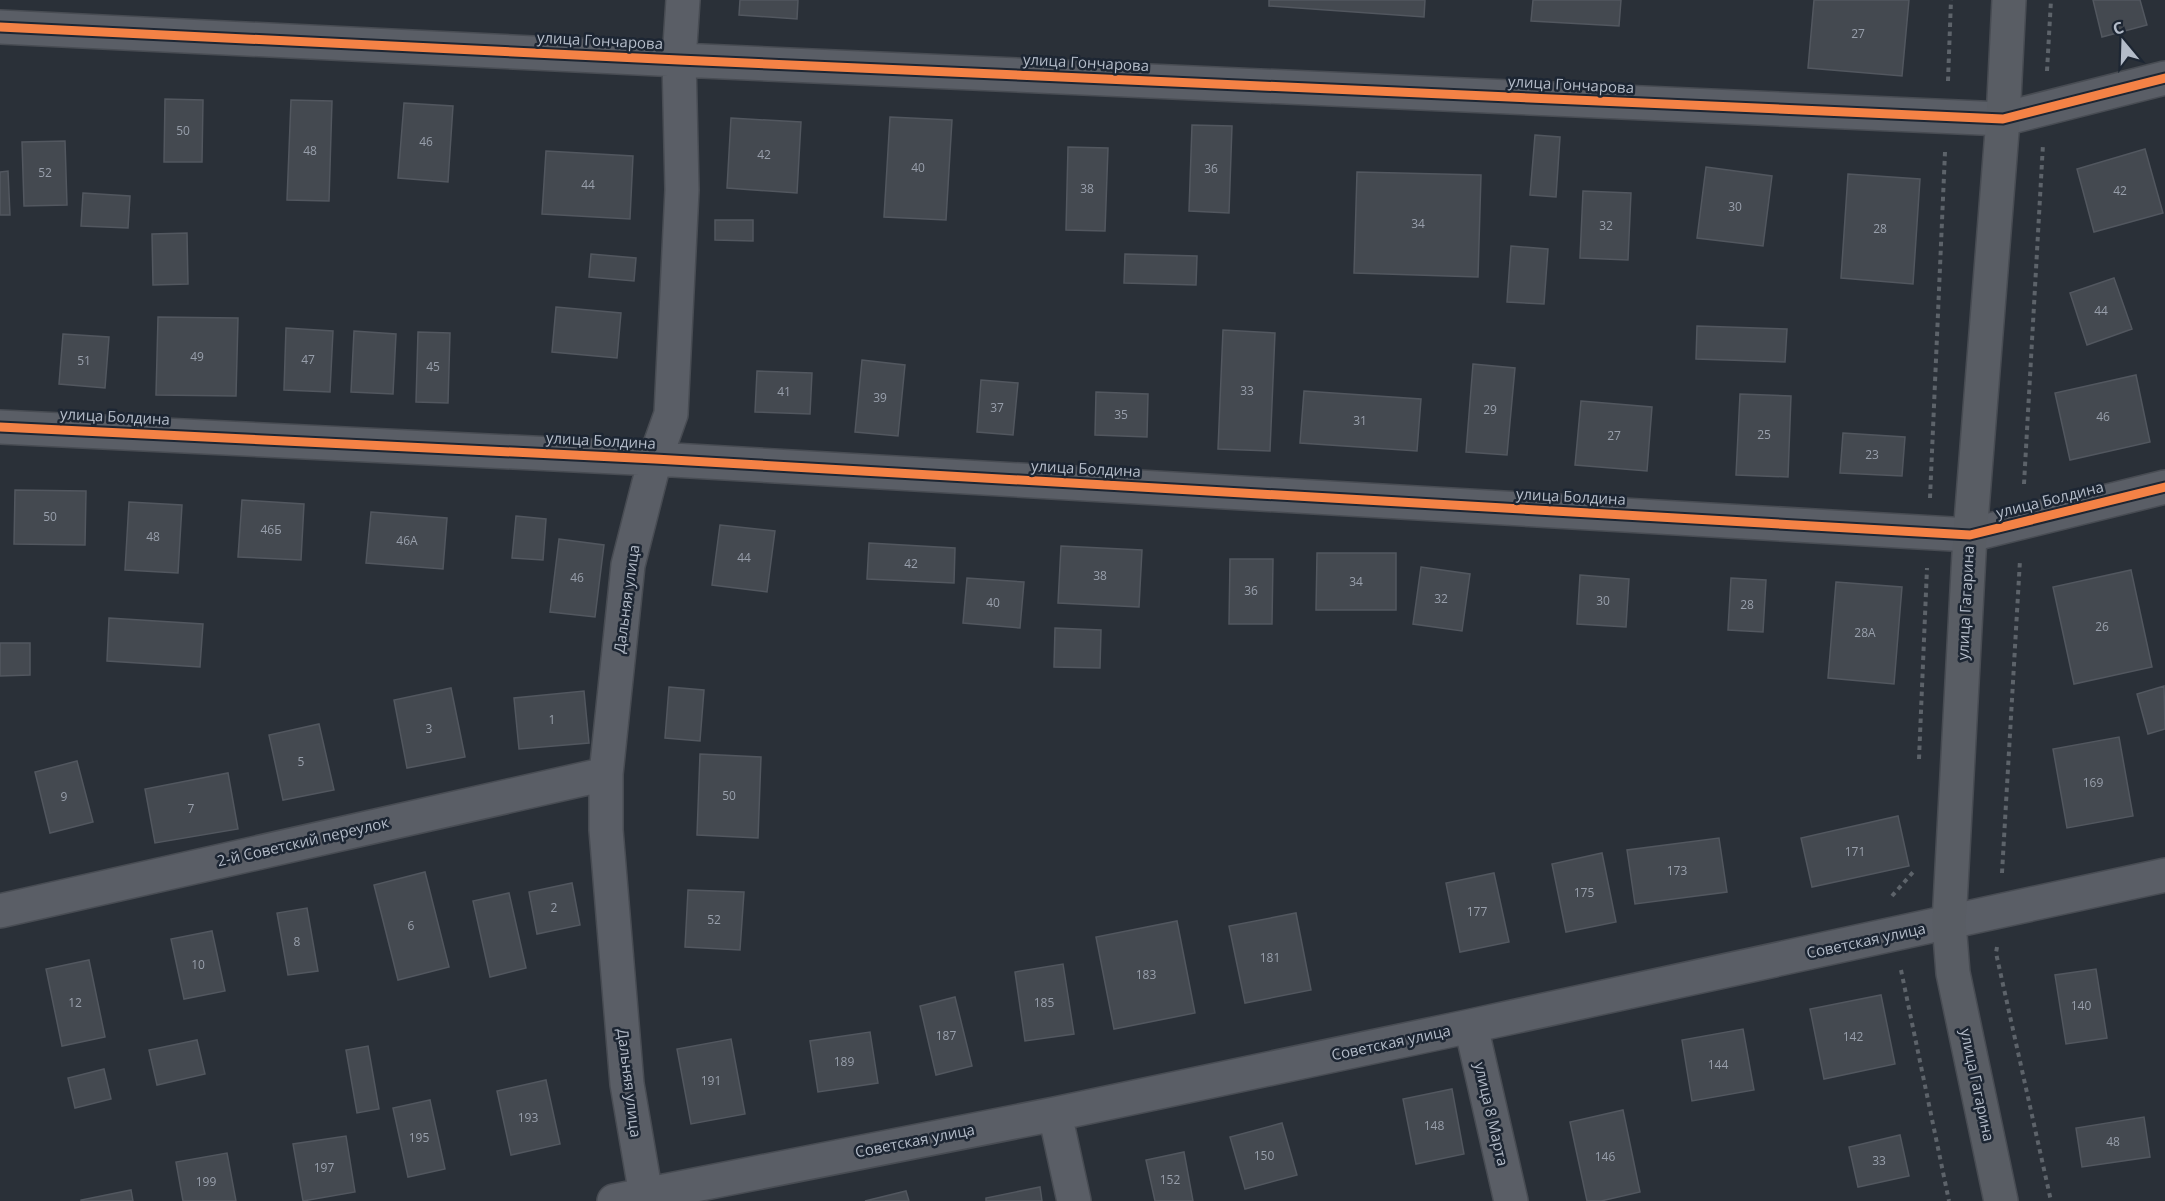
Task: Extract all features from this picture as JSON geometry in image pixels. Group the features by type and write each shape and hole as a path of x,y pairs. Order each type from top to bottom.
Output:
{"main road":[{"name":"улица Гагарина","path":"2001,1201 1953,973 1949,923 1970,535 2003,119 2009,0"}],"street":[{"name":"Дальняя улица","path":"646,1198 627,1084 606,830 606,774 628,565 655,459 671,414 682,190 679,60 683,0"},
{"name":"улица Гончарова","path":"0,27 679,60 2003,119 2165,78"},
{"name":"улица Болдина","path":"0,427 655,459 1970,535 2165,488"},
{"name":"2-й Советский переулок","path":"0,911 606,774"},
{"name":"Советская улица","path":"614,1201 646,1198 1055,1114 1949,923 2165,874"},
{"name":"улица 8 Марта","path":"1471,1026 1510,1201"},
{"path":"1055,1114 1074,1201"}],"path":[{"path":"2051,0 1996,953 2052,1201"}],"building":[{"path":"740,0 798,0 797,19 739,15"},
{"path":"1269,0 1425,0 1424,17 1269,6"},
{"path":"1533,0 1621,0 1619,26 1531,21"},
{"path":"1814,0 1909,0 1902,76 1808,68"},
{"path":"2093,0 2140,0 2147,25 2102,37"},
{"path":"165,99 203,100 202,162 164,162"},
{"path":"291,100 332,101 329,201 287,200"},
{"path":"404,103 453,106 448,182 398,178"},
{"path":"890,117 952,120 946,220 884,217"},
{"path":"731,118 801,122 797,193 727,188"},
{"path":"1192,125 1232,126 1229,213 1189,211"},
{"path":"1535,135 1560,137 1556,197 1530,195"},
{"path":"65,141 67,205 24,206 22,142"},
{"path":"1068,147 1108,148 1105,231 1066,230"},
{"path":"2145,149 2163,213 2094,232 2077,169"},
{"path":"546,151 633,156 630,219 542,214"},
{"path":"1706,167 1772,176 1763,246 1697,238"},
{"path":"8,171 10,215 0,215 0,172"},
{"path":"1357,172 1481,175 1478,277 1354,273"},
{"path":"1848,174 1920,179 1913,284 1841,278"},
{"path":"1583,191 1631,193 1628,260 1580,258"},
{"path":"83,193 130,196 128,228 81,226"},
{"path":"715,220 753,220 753,241 715,240"},
{"path":"187,233 188,284 153,285 152,234"},
{"path":"1511,246 1548,249 1544,304 1507,302"},
{"path":"591,254 636,258 634,281 589,277"},
{"path":"1125,254 1197,256 1196,285 1124,283"},
{"path":"2114,278 2132,329 2087,345 2070,293"},
{"path":"556,307 621,313 617,358 552,352"},
{"path":"158,317 238,318 236,396 156,395"},
{"path":"1697,326 1787,329 1785,362 1696,359"},
{"path":"286,328 333,331 330,392 284,390"},
{"path":"1223,330 1275,333 1270,451 1218,449"},
{"path":"354,331 396,334 393,394 351,392"},
{"path":"418,332 450,333 448,403 416,402"},
{"path":"63,334 109,337 105,388 59,384"},
{"path":"862,360 905,365 898,436 855,432"},
{"path":"1473,364 1515,368 1507,455 1466,452"},
{"path":"757,371 812,373 810,414 755,412"},
{"path":"2136,375 2150,442 2070,460 2055,393"},
{"path":"981,380 1018,383 1013,435 977,432"},
{"path":"1304,391 1421,399 1417,451 1300,443"},
{"path":"1096,392 1148,394 1147,437 1095,435"},
{"path":"1740,394 1791,396 1788,477 1736,475"},
{"path":"1581,401 1652,407 1647,471 1575,465"},
{"path":"1843,433 1905,437 1902,476 1840,473"},
{"path":"15,490 86,491 85,545 14,544"},
{"path":"242,500 304,504 301,560 238,557"},
{"path":"129,502 182,505 178,573 125,570"},
{"path":"371,512 447,518 443,569 366,563"},
{"path":"516,516 546,519 543,560 512,558"},
{"path":"720,525 775,531 767,592 712,585"},
{"path":"559,539 604,545 595,617 550,612"},
{"path":"869,543 955,548 954,583 867,579"},
{"path":"1061,546 1142,550 1139,607 1058,603"},
{"path":"1317,553 1396,553 1396,610 1316,610"},
{"path":"1230,559 1273,559 1272,624 1229,624"},
{"path":"1421,567 1470,574 1462,631 1413,624"},
{"path":"2131,570 2152,667 2074,684 2053,587"},
{"path":"1580,575 1629,579 1626,627 1577,624"},
{"path":"967,578 1024,582 1020,628 963,623"},
{"path":"1731,578 1766,580 1763,632 1728,630"},
{"path":"1836,582 1902,587 1894,684 1828,678"},
{"path":"109,618 203,624 200,667 107,661"},
{"path":"1055,628 1101,630 1100,668 1054,667"},
{"path":"0,643 30,643 30,675 0,676"},
{"path":"2164,686 2165,729 2148,734 2137,694"},
{"path":"669,687 704,690 700,741 665,738"},
{"path":"451,688 465,757 407,768 394,700"},
{"path":"584,691 589,743 519,749 514,698"},
{"path":"319,724 334,790 283,800 269,735"},
{"path":"2119,737 2133,816 2067,828 2053,749"},
{"path":"700,754 761,757 758,838 697,835"},
{"path":"77,761 93,822 50,833 35,772"},
{"path":"228,773 238,829 155,843 145,789"},
{"path":"1898,816 1909,866 1812,887 1801,838"},
{"path":"1719,838 1727,892 1635,904 1627,850"},
{"path":"1602,853 1616,922 1566,932 1552,864"},
{"path":"425,872 449,967 398,980 374,885"},
{"path":"1494,873 1509,942 1460,952 1446,883"},
{"path":"572,883 580,925 537,934 529,892"},
{"path":"688,890 744,892 740,950 685,947"},
{"path":"509,893 526,968 490,977 473,901"},
{"path":"307,908 318,971 288,975 277,913"},
{"path":"1296,913 1311,990 1245,1003 1229,926"},
{"path":"1177,921 1195,1013 1114,1029 1096,937"},
{"path":"212,931 225,991 184,999 171,939"},
{"path":"89,960 105,1037 62,1046 46,969"},
{"path":"1063,964 1074,1034 1025,1041 1015,972"},
{"path":"2096,969 2107,1038 2066,1044 2055,975"},
{"path":"1881,995 1895,1064 1824,1079 1810,1009"},
{"path":"955,997 972,1066 936,1075 920,1006"},
{"path":"1743,1029 1754,1090 1692,1101 1682,1040"},
{"path":"870,1032 878,1083 818,1092 810,1041"},
{"path":"731,1039 745,1114 691,1124 677,1049"},
{"path":"197,1040 205,1074 157,1085 149,1050"},
{"path":"368,1046 379,1109 357,1113 346,1050"},
{"path":"104,1069 111,1099 75,1108 68,1078"},
{"path":"546,1080 560,1144 511,1155 497,1091"},
{"path":"1452,1089 1464,1154 1416,1164 1403,1099"},
{"path":"430,1100 445,1169 408,1177 393,1108"},
{"path":"1623,1110 1640,1192 1601,1201 1587,1201 1570,1122"},
{"path":"2144,1117 2150,1157 2082,1167 2076,1128"},
{"path":"1282,1123 1297,1175 1245,1189 1230,1137"},
{"path":"1900,1135 1909,1176 1858,1187 1849,1147"},
{"path":"346,1136 355,1192 303,1201 293,1144"},
{"path":"1184,1152 1193,1201 1155,1201 1146,1160"},
{"path":"227,1153 236,1201 183,1201 176,1162"},
{"path":"1040,1187 1042,1201 986,1201 986,1198"},
{"path":"131,1190 133,1201 81,1201 81,1200"},
{"path":"906,1191 909,1201 865,1201"}],"cycle path":[{"path":"0,27 679,60 2003,119 2165,78"},
{"path":"0,427 655,459 1970,535 2165,487"}]}
